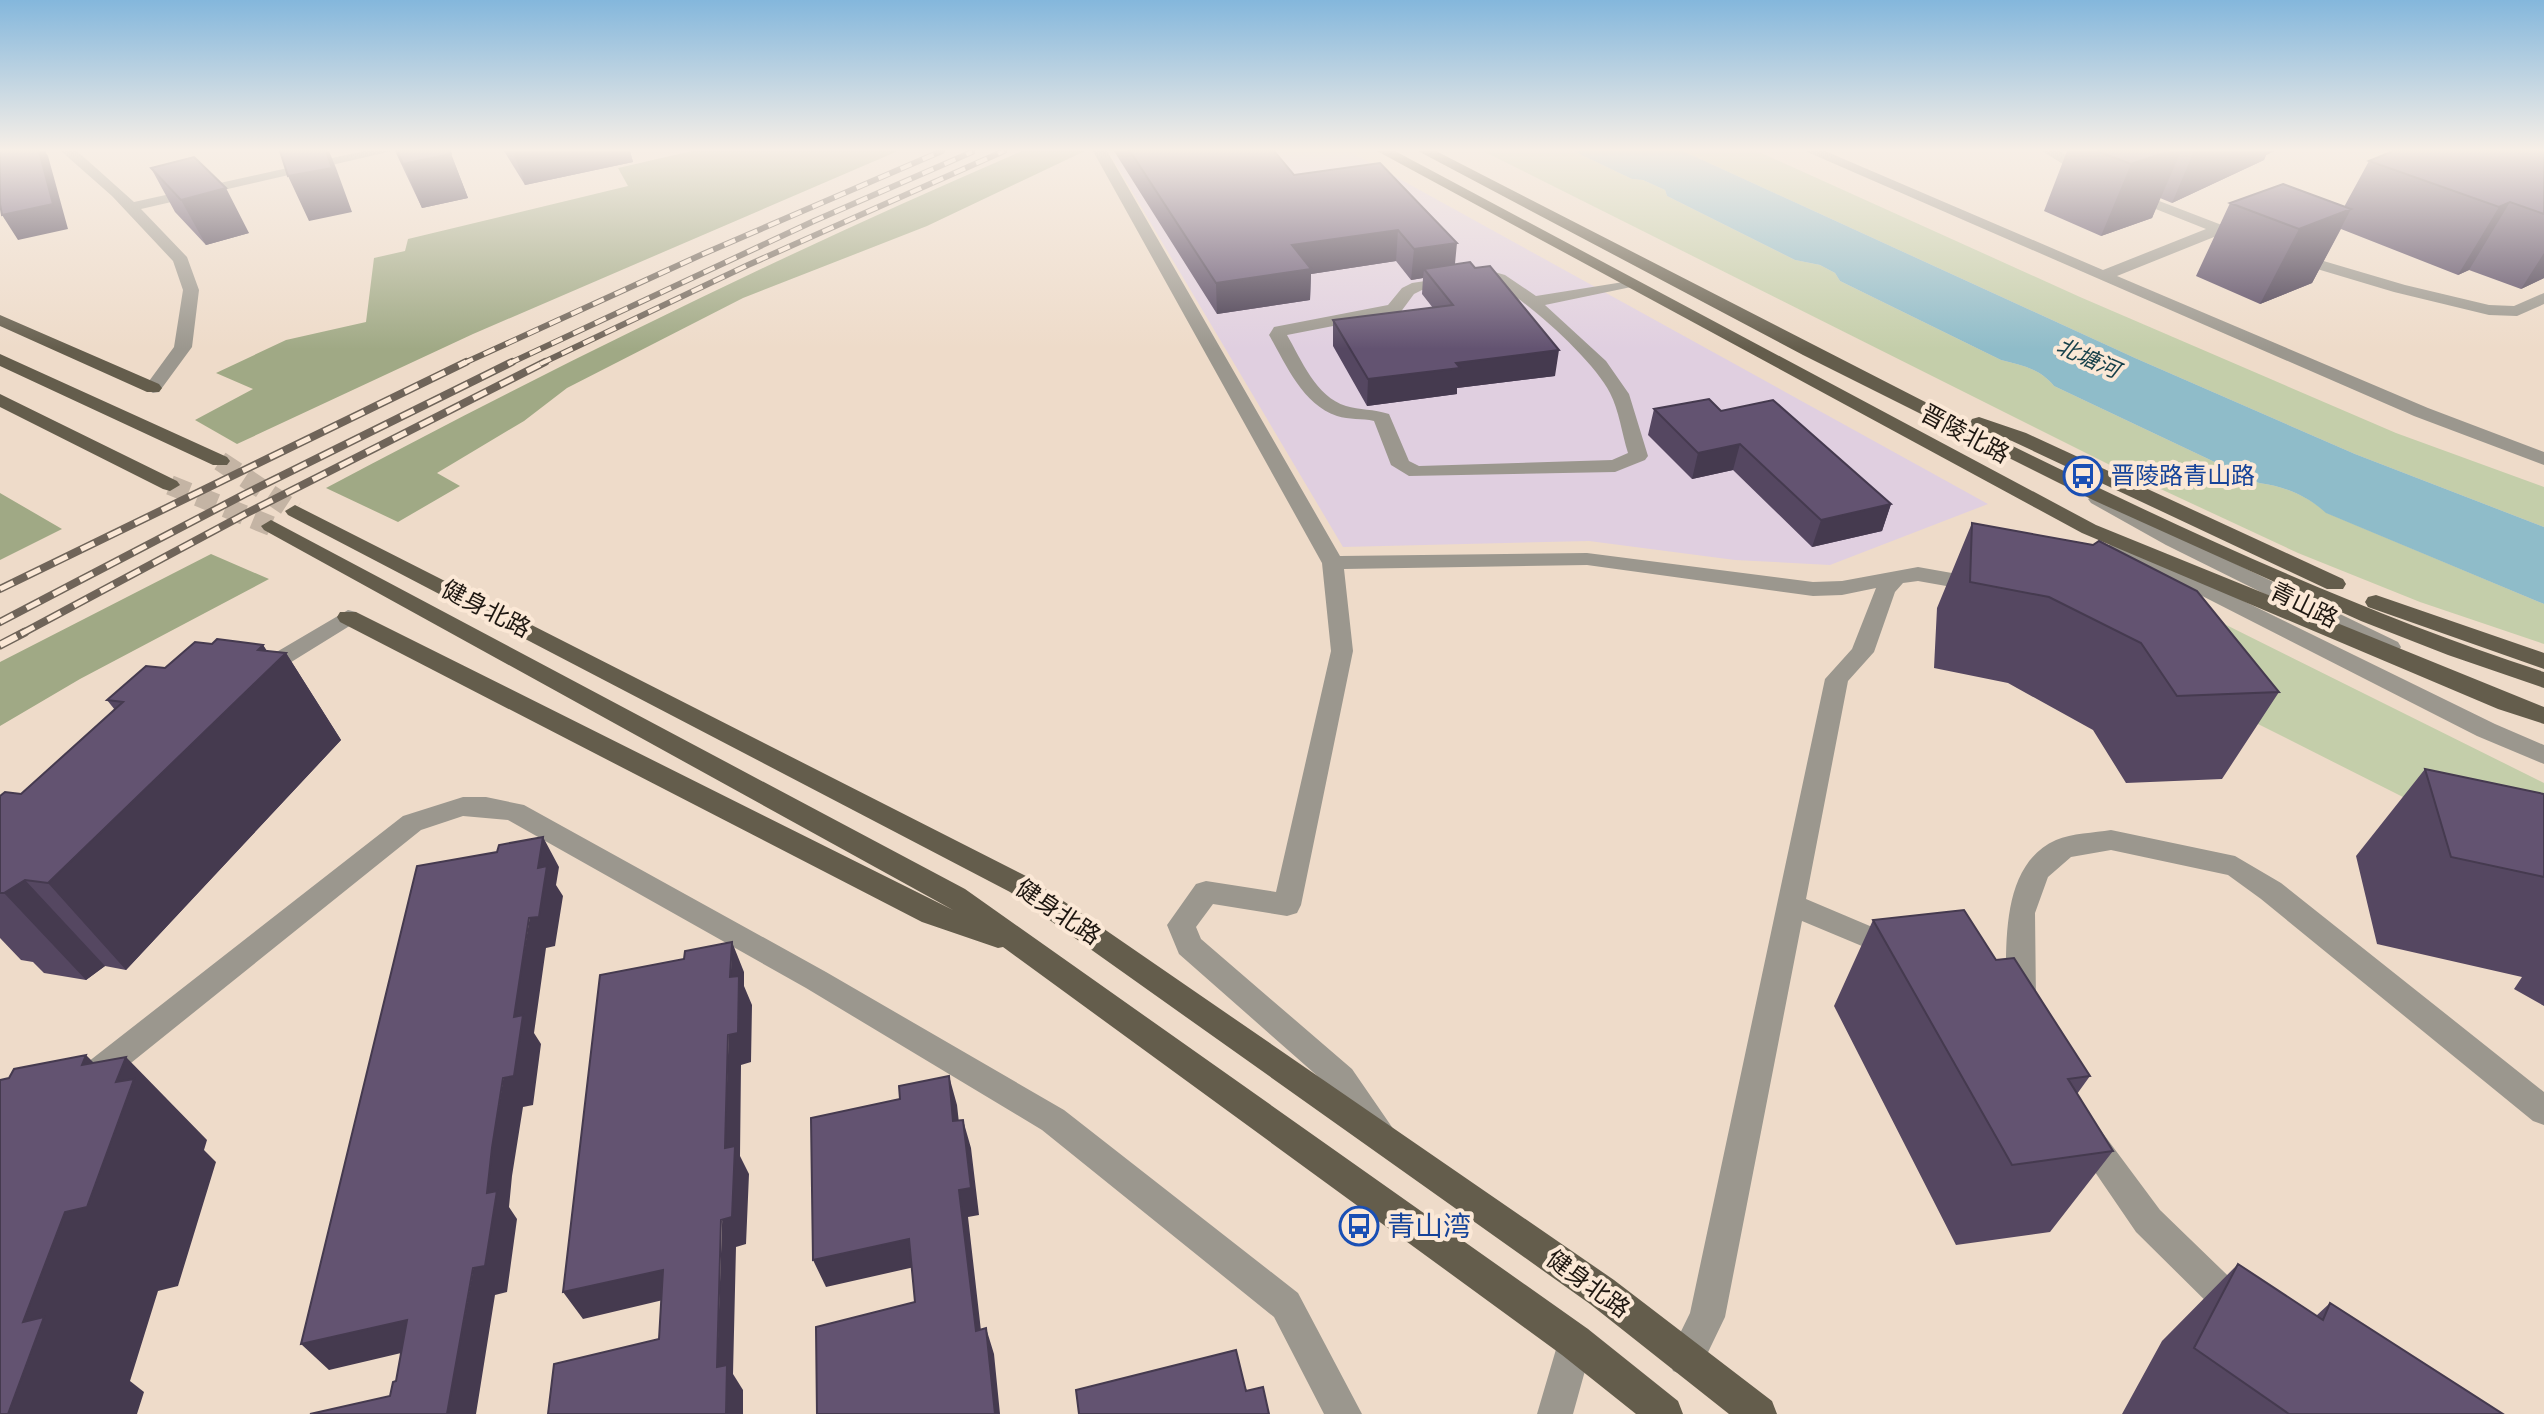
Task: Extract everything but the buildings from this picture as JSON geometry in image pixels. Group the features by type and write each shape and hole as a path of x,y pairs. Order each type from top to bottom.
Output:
{"main road":[{"name":"晋陵北路","path":"1507,217 2089,529 2544,718"},
{"name":"晋陵北路","path":"1553,217 2068,483 2307,589 2473,658 2544,680"},
{"path":"0,320 153,388"},
{"path":"0,359 220,461"},
{"path":"0,400 170,485"},
{"path":"1909,401 2019,437 2367,599 2544,661"},
{"name":"健身北路","path":"1665,1414 1575,1342 955,897 283,518 1020,885 1602,1292 1759,1414"},
{"path":"348,617 932,914 1025,946"}],"street":[{"path":"140,217 181,260 191,290 183,347 153,388"},
{"path":"1137,217 1333,563 1342,651 1287,905 1206,892 1181,925 1189,946 1341,1078 1384,1139"},
{"path":"1965,217 2421,412 2544,459"},
{"path":"2185,217 2269,248 2400,289 2489,310 2517,311 2544,298"},
{"path":"2102,276 2217,230"},
{"path":"1533,302 1600,365 1620,394 1638,456 1615,466 1416,472 1401,465 1382,418 1369,412 1343,412 1317,397 1278,335 1280,331 1394,309 1408,291 1418,286 1499,278 1533,302 1630,283"},
{"name":"青山路","path":"2068,483 2173,541 2506,703"},
{"name":"青山路","path":"2089,529 2486,730 2544,755"},
{"path":"2101,571 2117,544"},
{"path":"1333,563 1587,559 1813,589 1842,588 1918,574 2012,591"},
{"path":"1686,1358 1707,1317 1837,679 1862,652 1885,591 1896,577"},
{"path":"241,684 348,617"},
{"path":"62,1100 412,823 443,810 481,804 515,812 816,980 1053,1120 1286,1305 1344,1414"},
{"path":"1992,990 2025,1015 2021,913 2037,871 2063,848 2111,840 2235,866 2271,891 2544,1111"},
{"path":"1791,904 1920,959"},
{"path":"2066,1107 2148,1221 2257,1327"},
{"path":"1555,1414 1575,1342"}],"shaded area":[{"path":"1147,217 1468,217 1988,504 1830,565 1735,560 1589,541 1343,547"}],"green space":[{"path":"499,217 745,217 473,334 237,444 195,420 253,389 216,373 286,340 366,322 374,258 405,251 408,239"},
{"path":"874,217 946,217 743,298 567,388 524,421 437,473 460,486 398,522 326,488 671,312"},
{"path":"1615,217 1709,217 1795,260 1820,265 1835,273 1840,281 2001,360 2037,372 2054,386 2259,483 2295,493 2327,513 2544,604 2544,644 2420,602 2298,553 2122,471"},
{"path":"1827,217 1903,217 2396,433 2544,487 2544,527 2355,454 2135,358"},
{"path":"0,493 62,529 0,560"},
{"path":"211,554 269,579 80,679 0,726 0,662"},
{"path":"2146,585 2544,783 2544,868 2256,723"}],"water":[{"name":"北塘河","path":"1709,217 1827,217 2135,358 2355,454 2544,527 2544,604 2326,513 2295,493 2259,483 2054,386 2037,372 2001,360 1840,281 1835,273 1820,265 1795,260"}],"tunnel":[{"path":"220,461 295,511"},
{"path":"170,485 271,526"}],"railway":[{"path":"462,364 789,217"},
{"path":"508,364 823,217"},
{"path":"540,364 856,217"},
{"path":"0,589 466,362"},
{"path":"0,622 245,494 512,362"},
{"path":"21,634 247,513 545,362"},
{"path":"0,645 25,632"}],"place":[{"name":"晋陵路青山路","path":"2083,476"},
{"name":"青山湾","path":"1359,1226"}]}
